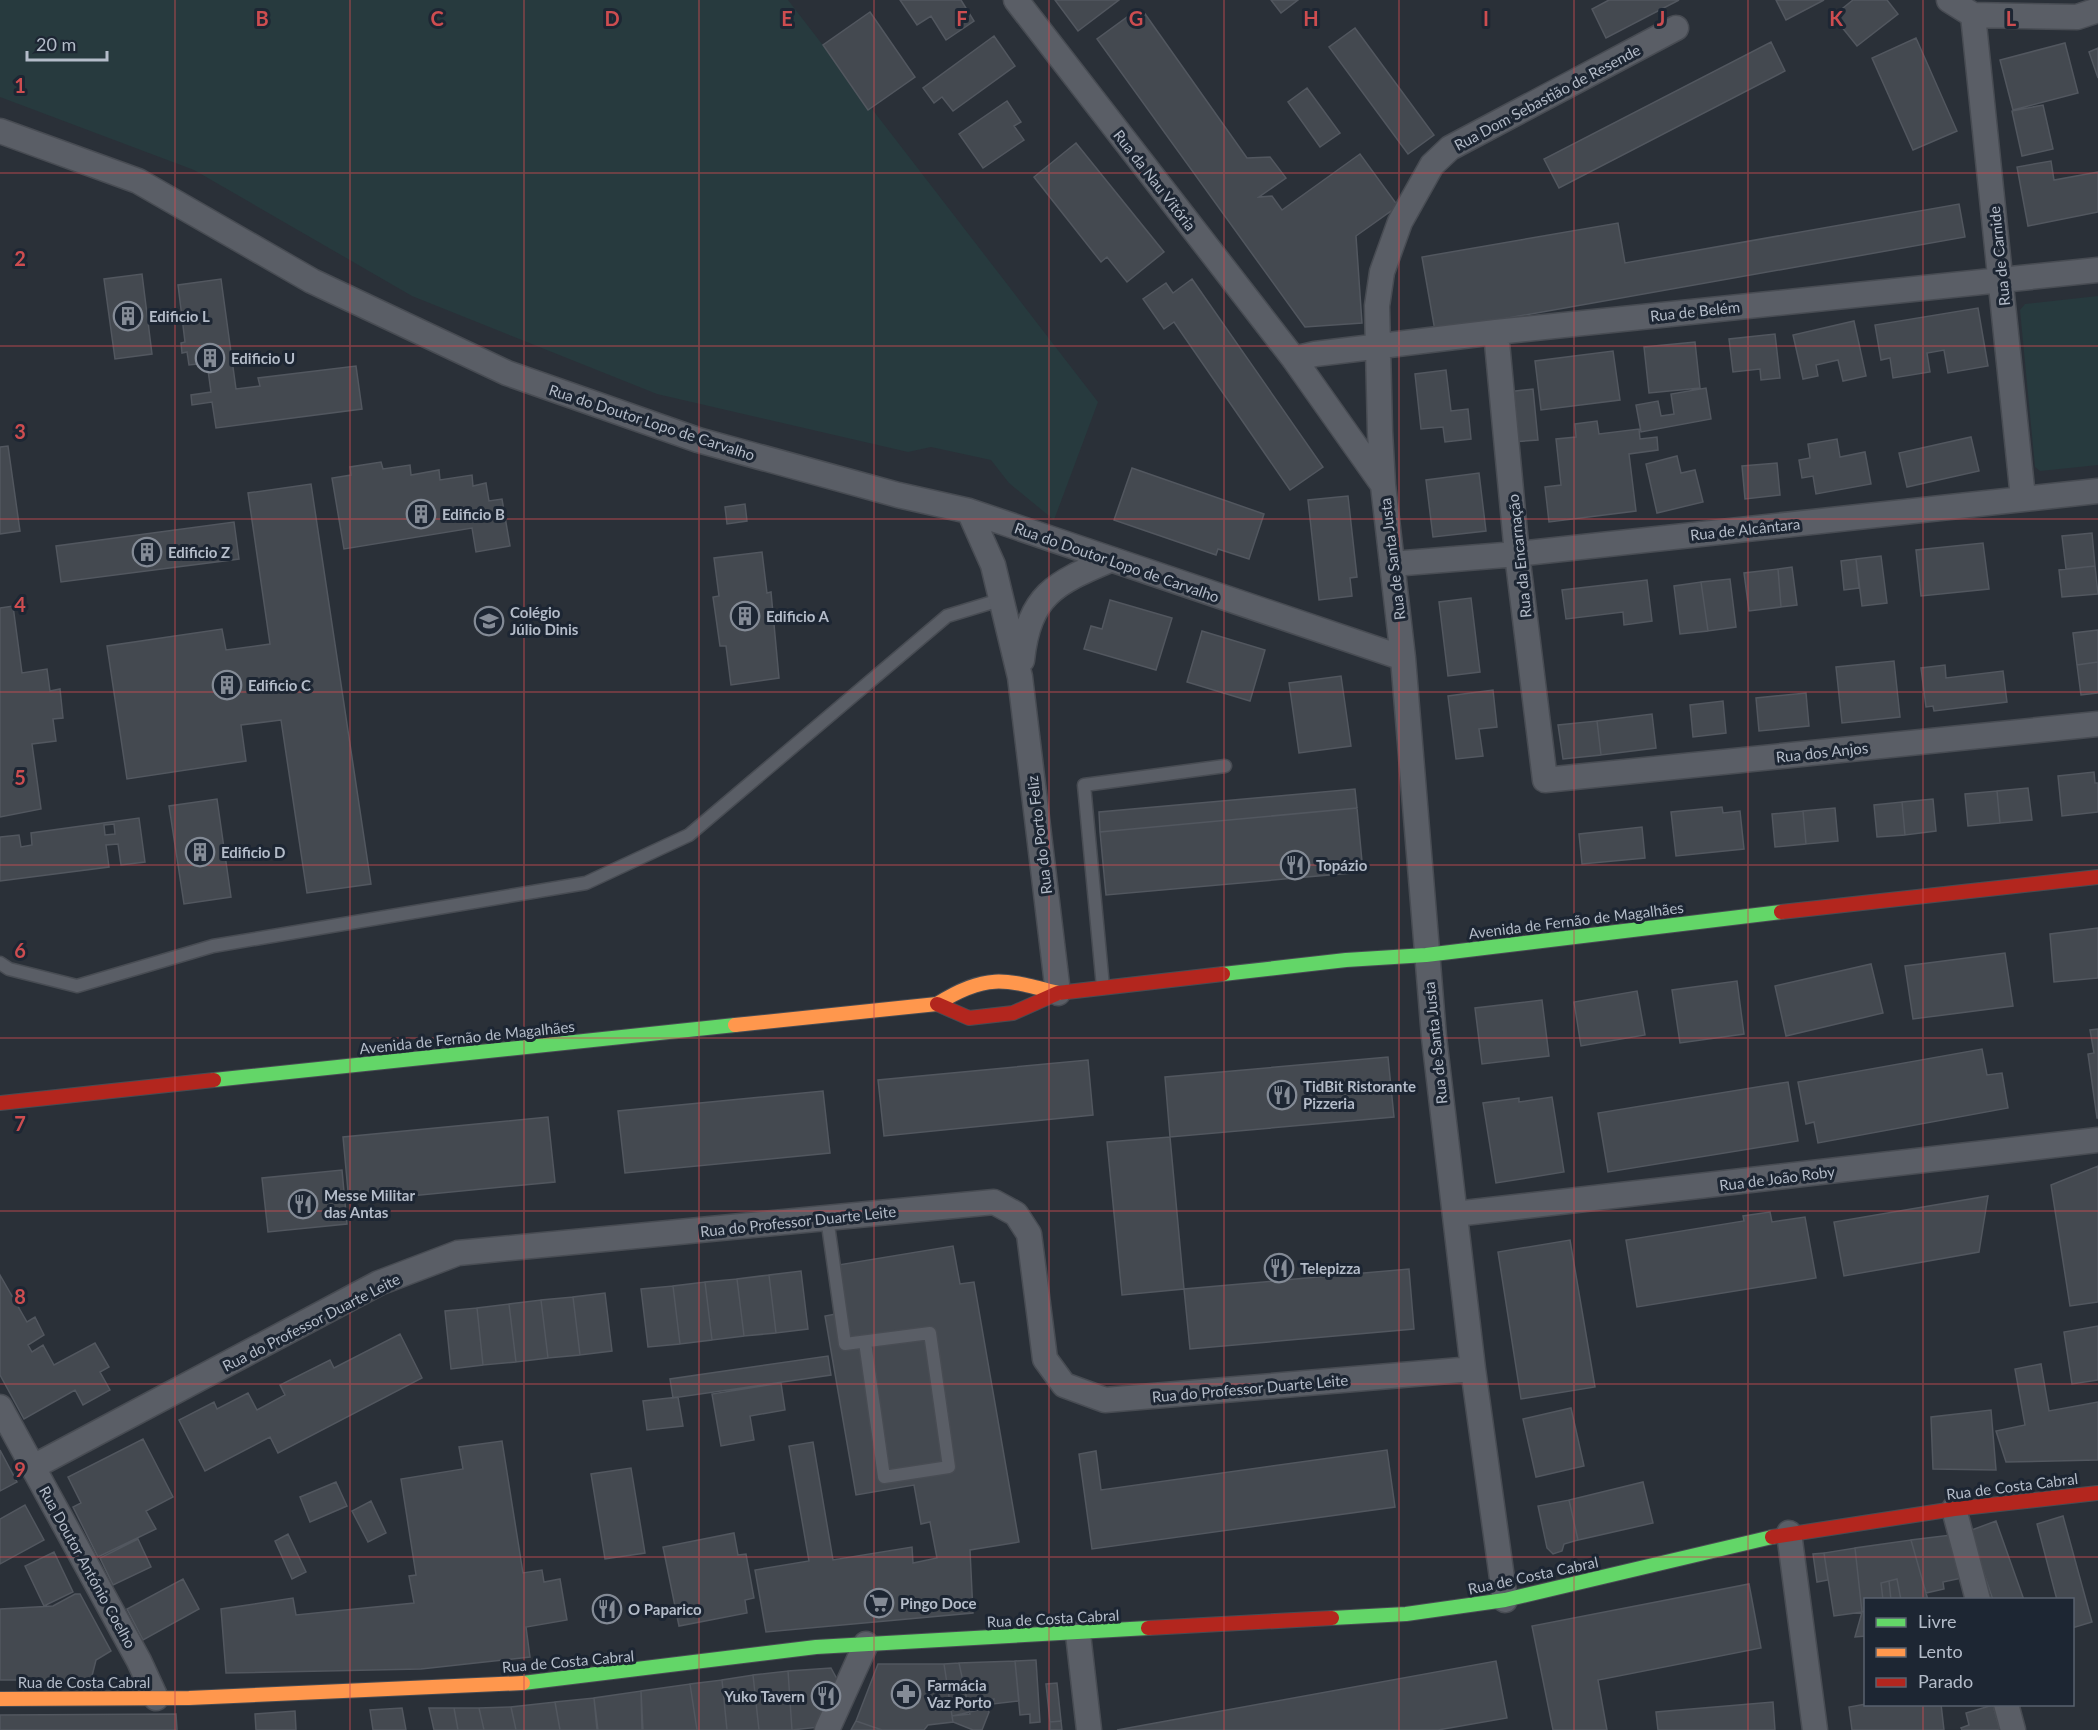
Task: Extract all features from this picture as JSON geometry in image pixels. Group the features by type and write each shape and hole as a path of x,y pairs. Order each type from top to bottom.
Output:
{"main road":[{"name":"Avenida de Fernão de Magalhães","path":"937,1004 969,1018 1013,1013 1058,993 1346,960 1426,955 1706,920 2098,877"},
{"name":"Avenida de Fernão de Magalhães","path":"0,1102 937,1004 964,987 1008,980 1058,993"},
{"name":"Rua de Costa Cabral","path":"0,1698 156,1698 543,1682 816,1647 1406,1614 1505,1600 1789,1533 1954,1509 2098,1493"}],"street":[{"name":"Rua da Nau Vitória","path":"1016,0 1294,359"},
{"path":"1949,0 1973,15 2077,17 2098,10"},
{"name":"Rua de Carnide","path":"1973,15 2023,498"},
{"name":"Rua Dom Sebastião de Resende","path":"1378,345 1377,306 1382,272 1400,222 1432,165 1450,148 1677,28"},
{"name":"Rua do Doutor Lopo de Carvalho","path":"0,131 138,181 312,281 507,373 698,440 898,495 969,511 1403,658"},
{"name":"Rua de Belém","path":"1294,359 1378,345 2098,270"},
{"name":"Rua da Encarnação","path":"1496,332 1517,554 1545,780"},
{"name":"Rua de Santa Justa","path":"1378,345 1383,484 1403,658 1426,955 1473,1369 1505,1600"},
{"name":"Rua de Santa Justa","path":"1294,359 1383,484"},
{"name":"Rua de Alcântara","path":"1392,564 1517,554 2098,491"},
{"name":"Rua do Porto Feliz","path":"969,511 993,565 1020,677 1058,993"},
{"name":"Rua do Porto Feliz","path":"1020,677 1025,632 1036,605 1067,578 1110,560"},
{"name":"Rua dos Anjos","path":"1545,780 2098,724"},
{"name":"Rua de João Roby","path":"1455,1214 2098,1140"},
{"name":"Rua do Professor Duarte Leite","path":"33,1467 379,1283 458,1254 994,1202 1016,1214 1029,1234 1045,1359 1064,1385 1105,1400 1473,1369"},
{"name":"Rua Doutor António Coelho","path":"0,1407 139,1661 156,1698"},
{"path":"1954,1509 1978,1598"},
{"path":"1789,1533 1815,1730"},
{"path":"1078,1634 1089,1730"},
{"path":"827,1730 866,1644"},
{"path":"2007,1706 2013,1730"}],"lane":[{"path":"0,963 9,969 77,986 213,946 586,884 689,834 947,616 1003,599"},
{"path":"1103,988 1084,785 1225,766"},
{"path":"827,1218 845,1344 930,1333 949,1467 884,1477 865,1342"}],"green space":[{"path":"0,0 788,0 1098,402 1054,520 1009,483 991,460 931,447 908,452 657,394 412,296 194,170 0,97"},
{"path":"2098,296 2098,465 2040,471 2035,467 2020,310 2025,304"}],"building":[{"path":"900,0 961,0 974,21 946,40 931,16 917,25"},
{"path":"1055,0 1119,0 1078,31"},
{"path":"1271,0 1298,0 1281,13"},
{"path":"1609,0 1679,0 1606,38 1592,9"},
{"path":"1776,0 1824,0 1786,20"},
{"path":"1853,0 1887,0 1898,14 1857,46 1833,16"},
{"path":"1143,11 1247,158 1270,157 1286,178 1259,197 1272,196 1282,210 1360,154 1398,206 1356,236 1362,323 1305,327 1097,39 1134,12"},
{"path":"870,12 915,77 868,110 823,45"},
{"path":"1355,28 1434,135 1408,154 1329,47"},
{"path":"994,36 1015,66 953,111 942,97 934,103 923,88"},
{"path":"1916,38 1957,131 1913,150 1872,58"},
{"path":"1771,42 1785,71 1559,188 1544,159"},
{"path":"2065,43 2078,93 2013,110 2000,60"},
{"path":"2098,48 2098,78 2089,52"},
{"path":"1307,88 1340,133 1320,147 1288,102"},
{"path":"1007,101 1021,122 1014,126 1024,140 983,168 959,134"},
{"path":"2043,105 2053,149 2022,156 2012,111"},
{"path":"1076,143 1164,252 1127,282 1107,257 1101,262 1034,177"},
{"path":"2051,161 2054,180 2098,172 2098,212 2028,226 2017,167"},
{"path":"1959,204 1965,237 1435,331 1422,257 1618,223 1625,263"},
{"name":"Edificio L","path":"142,274 152,354 115,359 104,279"},
{"name":"Edificio U","path":"221,279 236,389 260,386 258,378 356,366 362,409 216,428 212,402 192,405 191,395 211,392 207,363 189,365 187,352 182,353 181,343 185,342 178,285"},
{"path":"1192,279 1323,467 1290,490 1174,322 1164,329 1143,299 1166,283 1173,293"},
{"path":"1978,308 1988,366 1948,373 1944,350 1927,353 1930,372 1893,378 1890,358 1881,360 1875,325"},
{"path":"1854,321 1866,376 1843,381 1838,360 1816,365 1818,376 1803,379 1793,335"},
{"path":"1775,334 1780,378 1761,380 1760,369 1733,372 1729,339"},
{"path":"1695,342 1700,388 1649,393 1644,347"},
{"path":"1613,351 1620,400 1541,410 1535,361"},
{"path":"1446,370 1451,411 1468,409 1471,439 1445,442 1443,427 1421,429 1415,374"},
{"path":"1706,388 1711,419 1641,432 1636,405 1658,401 1661,416 1674,414 1671,394"},
{"path":"1533,389 1538,440 1512,442 1507,392"},
{"path":"1597,421 1599,434 1639,429 1640,439 1657,437 1658,450 1629,454 1636,511 1549,522 1545,487 1561,485 1556,439 1576,437 1575,424"},
{"path":"1971,437 1979,471 1907,487 1899,453"},
{"path":"1837,439 1840,457 1865,452 1871,484 1816,494 1813,476 1802,478 1799,460 1810,458 1808,444"},
{"path":"8,446 20,531 0,534 0,447"},
{"path":"1677,456 1681,473 1695,470 1703,502 1657,513 1646,464"},
{"name":"Edificio B","path":"381,462 383,469 410,465 411,475 439,470 440,480 472,475 473,486 486,483 489,501 502,499 510,546 476,552 472,528 344,549 332,478 351,475 350,467"},
{"path":"1777,463 1780,495 1745,499 1742,466"},
{"path":"1132,468 1264,514 1249,559 1218,549 1216,555 1114,520"},
{"path":"1479,473 1486,531 1433,537 1426,480"},
{"name":"Edificio C","path":"311,484 371,884 307,893 281,720 241,725 246,761 127,779 107,646 222,629 226,650 270,644 248,493"},
{"path":"1348,496 1357,577 1350,578 1352,596 1319,600 1308,500"},
{"path":"745,504 747,521 727,524 725,507"},
{"name":"Edificio Z","path":"234,522 239,559 61,582 56,546"},
{"path":"2092,533 2095,566 2066,569 2062,536"},
{"path":"1983,543 1989,589 1921,596 1916,550"},
{"name":"Edificio A","path":"762,552 767,593 771,592 779,678 731,685 726,646 720,646 713,597 719,596 714,558"},
{"path":"1881,556 1887,603 1862,606 1856,559"},
{"path":"1856,559 1859,588 1844,590 1841,561"},
{"path":"2095,566 2098,594 2062,597 2059,570"},
{"path":"1792,567 1797,605 1781,607 1778,569"},
{"path":"1778,569 1781,607 1749,611 1744,573"},
{"path":"1730,579 1736,627 1708,631 1701,582"},
{"path":"1647,580 1652,621 1624,625 1623,612 1566,619 1562,590"},
{"path":"1701,582 1708,631 1680,634 1674,586"},
{"path":"1471,598 1480,672 1448,676 1439,602"},
{"path":"1110,600 1172,618 1156,670 1084,649 1091,626 1102,629"},
{"path":"13,606 22,673 47,669 50,691 60,689 63,718 53,719 56,741 32,744 41,809 0,817 0,608"},
{"path":"2098,630 2098,662 2077,665 2073,633"},
{"path":"1202,631 1265,650 1250,701 1187,682"},
{"path":"1894,661 1900,717 1842,723 1836,667"},
{"path":"2098,662 2098,693 2081,695 2077,665"},
{"path":"1945,665 1946,678 2003,671 2007,702 1934,711 1933,706 1926,707 1921,668"},
{"path":"1341,676 1351,746 1299,753 1289,683"},
{"path":"1493,690 1497,727 1479,729 1483,756 1456,759 1448,696"},
{"path":"1806,693 1809,726 1759,731 1756,698"},
{"path":"1723,701 1726,733 1693,737 1690,705"},
{"path":"1652,714 1656,748 1601,755 1597,721"},
{"path":"1597,721 1601,755 1563,759 1558,725"},
{"path":"2094,772 2095,783 2098,783 2098,812 2062,816 2058,776"},
{"path":"2028,788 2032,820 2000,823 1997,791"},
{"path":"1355,789 1357,808 1100,832 1099,812"},
{"path":"1997,791 2000,823 1968,826 1965,794"},
{"name":"Edificio D","path":"217,799 231,897 184,904 169,806"},
{"path":"1933,799 1936,831 1905,835 1902,802"},
{"path":"1902,802 1905,835 1877,837 1874,805"},
{"path":"1722,807 1723,813 1740,811 1744,849 1676,856 1671,812"},
{"path":"1357,808 1363,872 1106,895 1100,832"},
{"path":"1835,808 1838,841 1806,844 1803,811"},
{"path":"1803,811 1806,844 1775,847 1772,814"},
{"path":"139,818 145,862 121,865 118,844 106,845 109,867 0,881 0,837 19,835 21,847 32,845 31,833","holes":["114,824 115,834 105,835 104,825"]},
{"path":"1642,827 1645,858 1582,864 1579,834"},
{"path":"2098,928 2098,978 2054,982 2050,934"},
{"path":"2005,953 2013,1006 1913,1019 1905,966"},
{"path":"1871,964 1883,1013 1786,1036 1775,986"},
{"path":"1737,981 1744,1034 1680,1043 1672,990"},
{"path":"1637,991 1645,1035 1581,1046 1574,1002"},
{"path":"1542,1000 1549,1056 1482,1064 1475,1008"},
{"path":"2098,1029 2097,1118 2088,1054 2094,1053 2090,1030"},
{"path":"1982,1049 1987,1075 2002,1073 2008,1108 1818,1143 1814,1122 1806,1124 1798,1082"},
{"path":"1388,1057 1394,1117 1170,1137 1165,1077"},
{"path":"1088,1060 1093,1115 884,1136 878,1080"},
{"path":"1788,1082 1798,1141 1608,1172 1598,1113"},
{"path":"823,1091 830,1153 625,1173 618,1111"},
{"path":"1552,1097 1564,1172 1496,1183 1483,1103 1519,1098 1519,1102"},
{"path":"548,1117 555,1182 349,1202 343,1137"},
{"path":"1170,1137 1184,1289 1122,1295 1107,1142"},
{"path":"2098,1166 2098,1302 2070,1306 2051,1185"},
{"path":"342,1170 347,1224 268,1232 262,1178"},
{"path":"1988,1196 1979,1252 1844,1276 1834,1222"},
{"path":"1770,1212 1772,1222 1805,1217 1816,1278 1637,1307 1626,1240 1744,1221 1743,1216"},
{"path":"1570,1240 1595,1387 1521,1399 1498,1252"},
{"path":"953,1246 960,1284 974,1282 1019,1542 970,1550 973,1613 766,1632 755,1570 809,1561 789,1446 813,1442 833,1560 912,1547 913,1563 937,1558 930,1522 921,1524 914,1485 856,1495 825,1316 846,1312 838,1265"},
{"path":"1409,1269 1414,1329 1190,1349 1184,1289"},
{"path":"801,1271 808,1329 776,1333 769,1275"},
{"path":"0,1275 27,1322 35,1317 44,1335 28,1345 32,1352 43,1345 54,1365 95,1343 109,1367 100,1372 110,1390 83,1405 75,1390 24,1419 0,1375"},
{"path":"769,1275 776,1333 744,1336 737,1279"},
{"path":"737,1279 744,1336 712,1340 705,1282"},
{"path":"705,1282 712,1340 680,1344 673,1286"},
{"path":"673,1286 680,1344 648,1347 641,1289"},
{"path":"605,1293 612,1351 580,1355 573,1297"},
{"path":"573,1297 580,1355 548,1358 541,1300"},
{"path":"541,1300 548,1358 516,1362 509,1304"},
{"path":"509,1304 516,1362 483,1365 477,1308"},
{"path":"477,1308 483,1365 451,1369 445,1311"},
{"path":"2098,1326 2098,1380 2072,1384 2064,1332"},
{"path":"400,1334 422,1378 278,1453 270,1437 205,1471 179,1420 214,1402 217,1409 248,1393 257,1410 285,1395 280,1385 330,1360 334,1368"},
{"path":"828,1356 831,1375 673,1398 670,1379"},
{"path":"2041,1364 2049,1411 2098,1402 2098,1460 2006,1462 1996,1431 2025,1425 2015,1369"},
{"path":"781,1383 785,1410 750,1416 754,1440 721,1446 712,1394"},
{"path":"678,1397 683,1426 647,1430 643,1401"},
{"path":"1571,1408 1584,1466 1536,1477 1523,1419"},
{"path":"1991,1410 1996,1470 1933,1469 1931,1417"},
{"path":"143,1439 173,1497 146,1511 156,1529 98,1557 73,1507 81,1503 68,1477"},
{"path":"502,1441 523,1573 542,1570 544,1582 560,1579 567,1620 526,1627 530,1657 421,1669 226,1673 221,1609 293,1598 296,1615 414,1603 409,1576 416,1575 401,1479 463,1469 459,1447"},
{"path":"0,1450 17,1482 0,1491"},
{"path":"1387,1450 1395,1507 1092,1549 1079,1454 1096,1451 1101,1490"},
{"path":"631,1468 645,1553 605,1559 591,1474"},
{"path":"336,1482 347,1506 310,1522 300,1497"},
{"path":"1643,1482 1653,1523 1578,1540 1569,1500"},
{"path":"1569,1500 1578,1540 1564,1544 1562,1551 1553,1554 1547,1548 1538,1506"},
{"path":"371,1501 386,1533 368,1542 352,1511"},
{"path":"25,1505 44,1540 0,1564 0,1519"},
{"path":"2063,1516 2092,1622 2074,1627 2074,1598 2056,1598 2037,1524"},
{"path":"1996,1521 2023,1598 1992,1598 1969,1531"},
{"path":"734,1533 738,1555 746,1554 754,1598 745,1600 747,1613 679,1626 663,1547"},
{"path":"288,1534 306,1572 292,1579 275,1541"},
{"path":"1951,1535 1962,1578 1943,1582 1944,1589 1926,1593 1911,1540"},
{"path":"138,1539 151,1567 113,1585 100,1558"},
{"path":"1911,1540 1927,1598 1901,1598 1897,1579 1881,1583 1883,1598 1864,1598 1864,1612 1862,1612 1855,1548"},
{"path":"1855,1548 1862,1612 1834,1616 1824,1553"},
{"path":"54,1552 73,1592 44,1606 25,1566"},
{"path":"1824,1553 1828,1580 1817,1582 1813,1554"},
{"path":"183,1579 199,1609 143,1640 127,1609"},
{"path":"1897,1579 1901,1598 1891,1598 1889,1581"},
{"path":"1889,1581 1891,1598 1883,1598 1881,1583"},
{"path":"1749,1584 1761,1648 1598,1680 1607,1730 1553,1730 1532,1626"},
{"path":"75,1594 80,1594 111,1651 96,1660 91,1680 0,1680 0,1609 53,1606"},
{"path":"1864,1612 1864,1636 1855,1637"},
{"path":"1036,1660 1040,1722 1030,1723 1030,1714 1020,1715 1015,1661"},
{"path":"1015,1661 1019,1701 993,1704 994,1699 967,1701 959,1663"},
{"path":"1496,1661 1507,1718 1438,1730 1117,1730"},
{"path":"959,1663 970,1714 952,1716 944,1664"},
{"path":"878,1664 944,1664 953,1722 928,1725 924,1730 882,1730 856,1721"},
{"path":"831,1668 837,1679 819,1727 792,1730 788,1671"},
{"path":"788,1671 792,1730 759,1730 753,1675"},
{"path":"753,1675 759,1730 727,1730 722,1680"},
{"path":"722,1680 727,1730 697,1730 690,1684"},
{"path":"1057,1683 1061,1721 1050,1722 1046,1684"},
{"path":"690,1684 697,1730 642,1730 641,1691"},
{"path":"641,1691 643,1730 597,1730 594,1698"},
{"path":"594,1698 598,1730 560,1730 555,1702"},
{"path":"555,1702 560,1730 516,1730 511,1707"},
{"path":"1773,1702 1775,1730 1658,1730 1656,1712"},
{"path":"1864,1704 1941,1706 1944,1730 1852,1730 1849,1707"},
{"path":"1993,1706 2000,1730 1962,1730 1961,1728 1969,1725 1966,1713"},
{"path":"511,1707 516,1730 484,1730 479,1708"},
{"path":"402,1708 406,1730 373,1730 370,1710"},
{"path":"429,1708 454,1708 458,1730 434,1730"},
{"path":"454,1708 479,1708 484,1730 458,1730"},
{"path":"987,1708 989,1712 982,1730 973,1730 953,1722 952,1716"},
{"path":"295,1711 296,1730 256,1730 255,1714"},
{"path":"176,1714 177,1730 0,1730 0,1715"},
{"path":"856,1721 882,1730 851,1730"},
{"path":"1061,1721 1062,1730 1050,1730 1050,1722"}],"traffic: fast":[{"path":"1223,974 1346,960 1426,955 1781,912"},
{"path":"214,1080 735,1025"},
{"path":"1332,1618 1406,1614 1505,1600 1772,1537"},
{"path":"523,1683 816,1647 1148,1628"}],"traffic: slow":[{"path":"735,1025 937,1004 969,987 983,983 1009,982 1058,993"},
{"path":"0,1699 189,1698 523,1683"}],"traffic: jam":[{"path":"1781,912 2098,877"},
{"path":"937,1004 969,1018 1013,1013 1058,993 1223,974"},
{"path":"0,1103 214,1080"},
{"path":"1772,1537 1954,1509 2098,1493"},
{"path":"1148,1628 1332,1618"}],"place":[{"name":"Edificio L","path":"128,316"},
{"name":"Edificio U","path":"210,358"},
{"name":"Edificio B","path":"421,514"},
{"name":"Edificio Z","path":"147,552"},
{"name":"Edificio A","path":"745,616"},
{"name":"Colégio Júlio Dinis","path":"489,621"},
{"name":"Edificio C","path":"227,685"},
{"name":"Edificio D","path":"200,852"},
{"name":"Topázio","path":"1295,865"},
{"name":"TidBit Ristorante Pizzeria","path":"1282,1095"},
{"name":"Messe Militar das Antas","path":"303,1204"},
{"name":"Telepizza","path":"1279,1268"},
{"name":"Pingo Doce","path":"879,1603"},
{"name":"O Paparico","path":"607,1609"},
{"name":"Farmácia Vaz Porto","path":"906,1694"},
{"name":"Yuko Tavern","path":"826,1696"}]}
